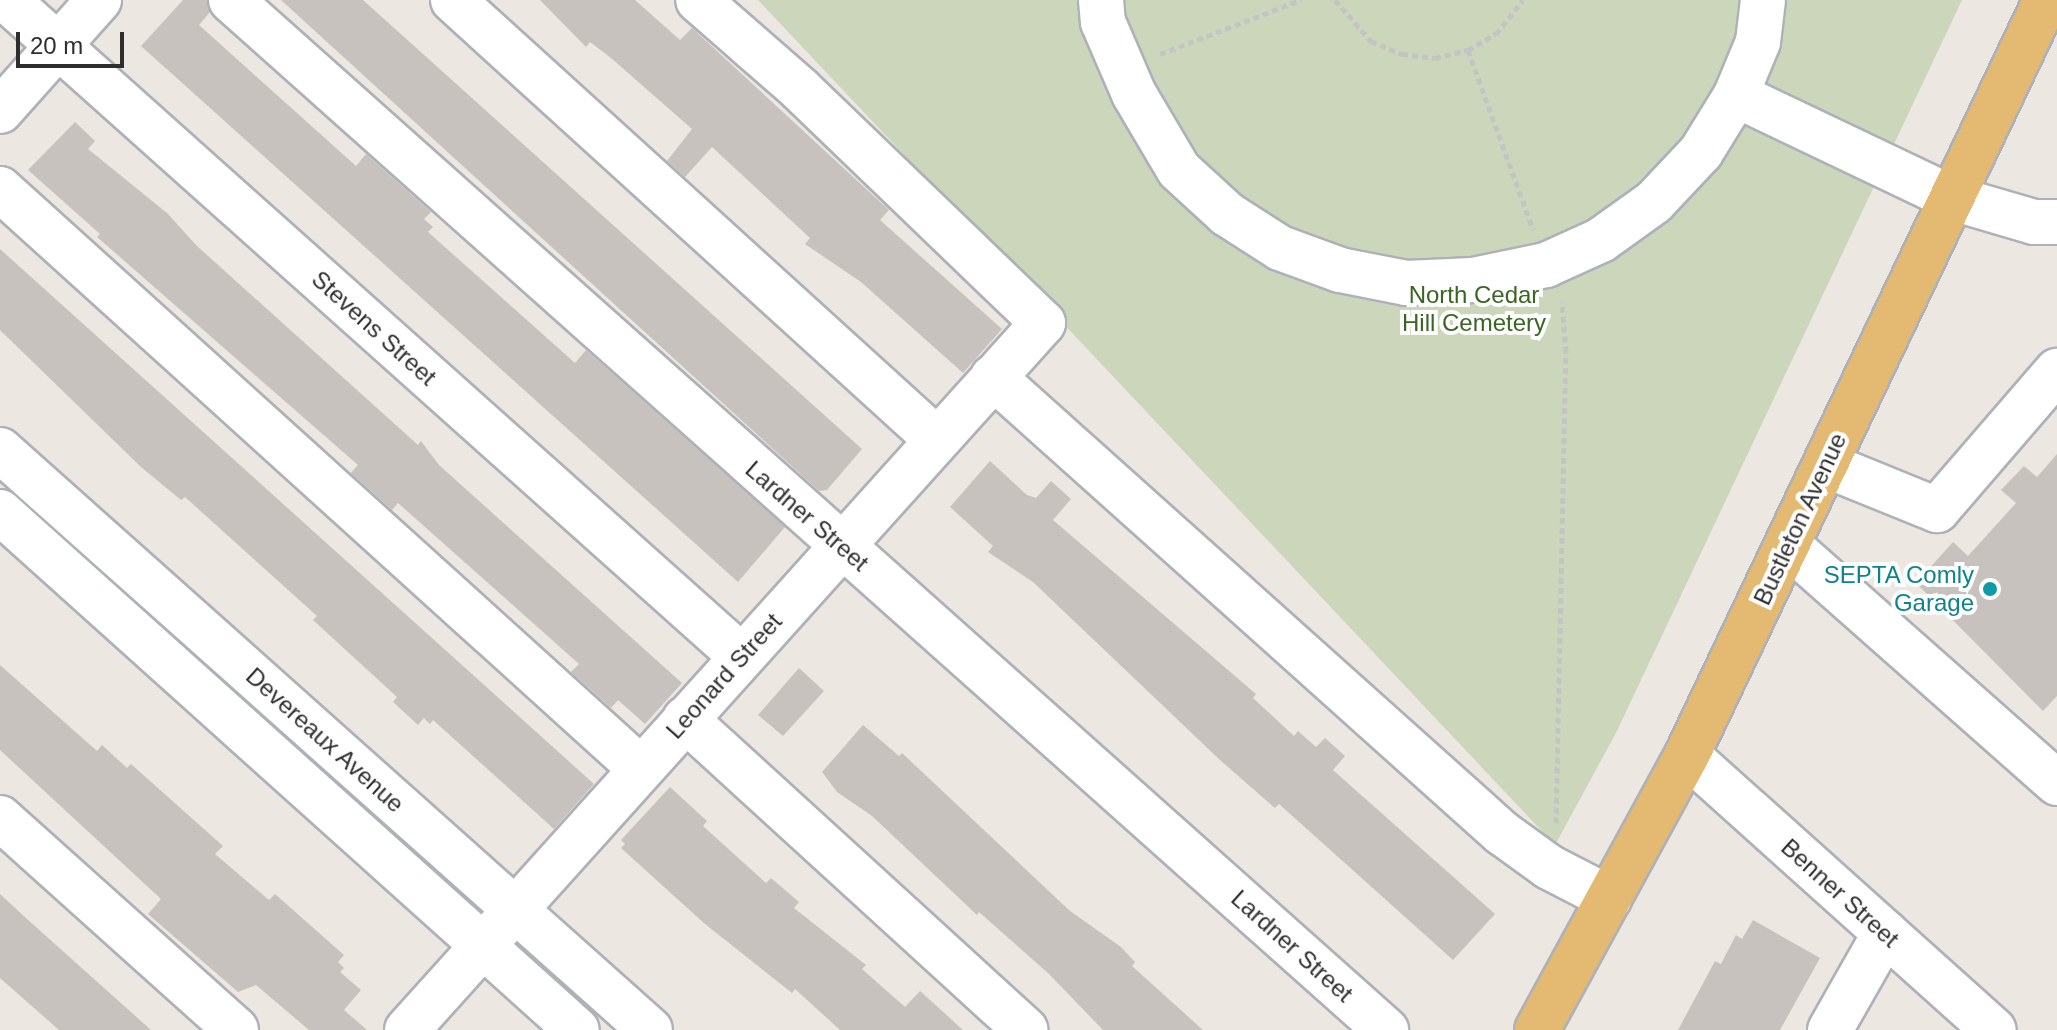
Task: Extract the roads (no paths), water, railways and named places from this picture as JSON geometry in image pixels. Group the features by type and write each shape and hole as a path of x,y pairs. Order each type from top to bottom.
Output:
{"main road":[{"name":"Bustleton Avenue","path":"1537,1030 1687,755 2046,0"}],"street":[{"name":"Stevens Street","path":"7,0 741,656"},
{"path":"0,111 99,0"},
{"name":"Lardner Street","path":"231,0 1386,1030"},
{"path":"453,0 937,440"},
{"name":"Leonard Street","path":"407,1030 1043,323 800,89 698,0"},
{"path":"1092,7 1179,170 1227,214 1280,248 1340,270 1406,283 1473,280 1546,265 1601,240 1654,202 1701,152 1736,95 1758,42 1763,0"},
{"path":"1736,95 1952,198 2034,222 2057,222"},
{"path":"0,189 641,769"},
{"path":"1826,465 1937,510 2057,371"},
{"path":"993,377 1502,833 1549,867 1609,898"},
{"name":"Devereaux Avenue","path":"0,450 650,1030"},
{"name":"Devereaux Avenue","path":"0,512 577,1030"},
{"path":"1788,545 2057,783"},
{"path":"685,719 1025,1030"},
{"name":"Benner Street","path":"1687,755 1994,1030"},
{"path":"0,818 236,1030"},
{"path":"1830,1030 1885,933"}],"place":[{"name":"SEPTA Comly Garage","path":"1990,589"}],"park label":[{"name":"North Cedar Hill Cemetery","path":"1474,309"}]}
